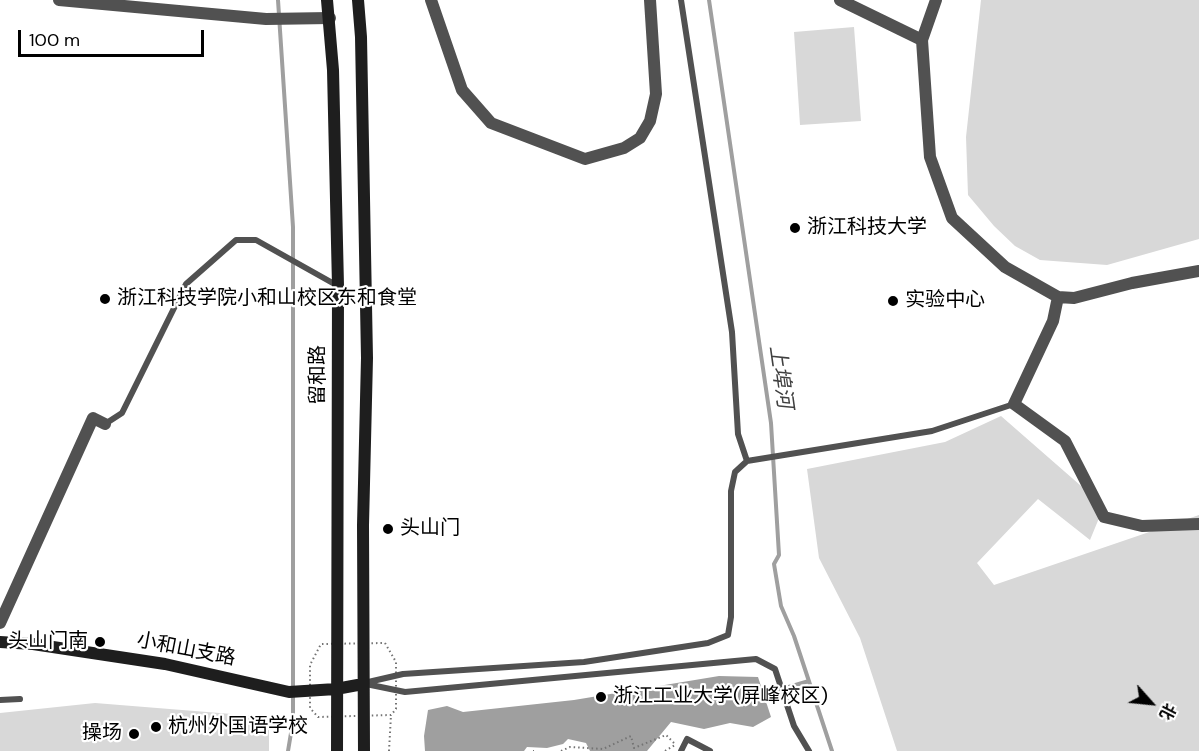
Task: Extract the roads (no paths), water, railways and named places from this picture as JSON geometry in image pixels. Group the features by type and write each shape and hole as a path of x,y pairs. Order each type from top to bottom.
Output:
{"main road":[{"name":"留和路","path":"327,0 333,70 338,286 337,751"},
{"path":"358,0 362,71 367,335 364,751"},
{"name":"小和山支路","path":"0,642 33,644 165,663 293,692 336,689 363,684"}],"street":[{"path":"59,0 280,19 330,18"},
{"path":"431,0 462,90 491,123 585,159 624,148 640,138 650,121 657,94 650,0"},
{"path":"840,0 922,40"},
{"path":"936,0 922,40 930,157 952,218 1005,267 1058,297 1074,298 1132,283 1199,271"},
{"path":"1058,297 1053,321 1014,404 1065,441 1104,517 1142,526 1199,524"},
{"path":"0,623 93,418 105,424"}],"lane":[{"path":"681,0 732,332 738,434 747,461"},
{"path":"105,424 122,413 186,284 236,240 256,240 338,286"},
{"path":"363,684 403,674 584,662 708,643 728,634 731,617 731,491 735,472 747,461 932,431 1014,404"},
{"path":"363,684 405,692 756,659 776,669 794,726 808,751"},
{"path":"0,700 20,699"},
{"path":"681,751 687,739 710,751"}],"waterway":[{"path":"278,0 293,227 293,721 288,751"},
{"name":"上埠河","path":"709,0 771,423 779,555 774,564 781,606 794,636 832,751"},
{"path":"765,694 809,681"}],"place":[{"name":"浙江科技大学","path":"795,228"},
{"name":"浙江科技学院小和山校区东和食堂","path":"105,299"},
{"name":"实验中心","path":"893,301"},
{"name":"头山门","path":"388,529"},
{"name":"头山门南","path":"100,642"},
{"name":"浙江工业大学(屏峰校区)","path":"601,697"},
{"name":"杭州外国语学校","path":"156,727"},
{"name":"操场","path":"134,734"}]}
